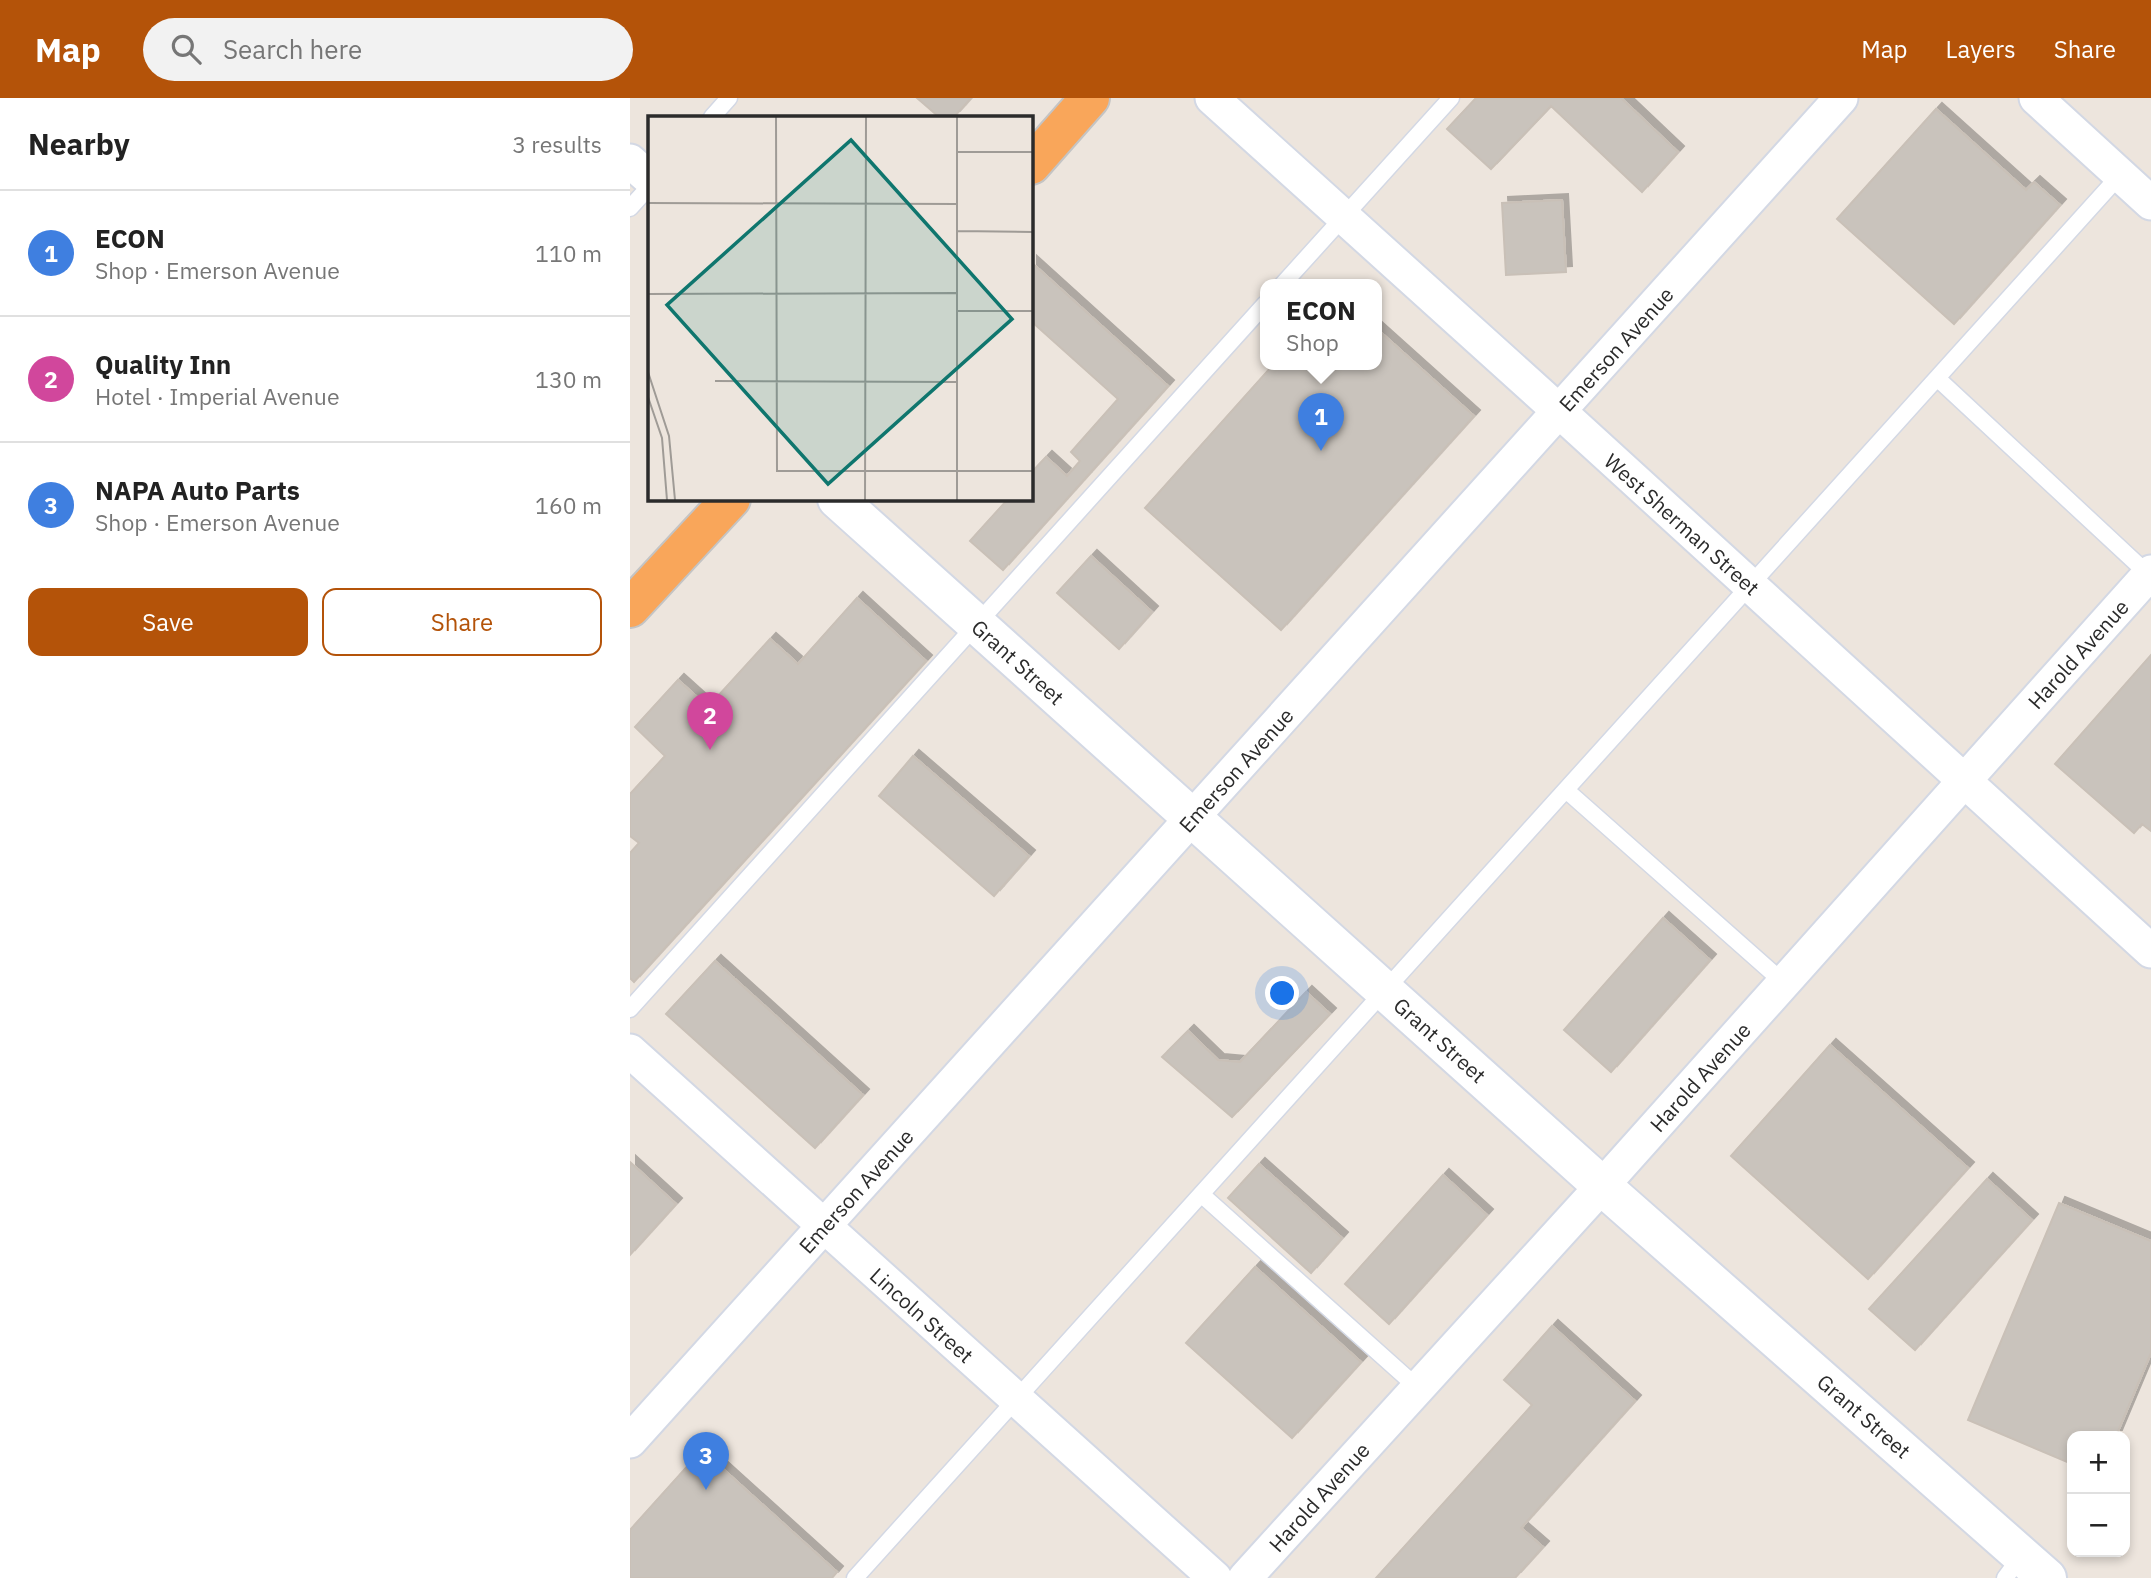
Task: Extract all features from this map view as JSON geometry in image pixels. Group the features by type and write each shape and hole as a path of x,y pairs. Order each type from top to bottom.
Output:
{"highway":[{"path":"1032,164 1090,98"},
{"path":"630,608 730,500"}],"street":[{"name":"West Sherman Street","path":"1212,98 2151,951"},
{"name":"Emerson Avenue","path":"630,1441 1841,98"},
{"path":"2036,98 2151,203"},
{"path":"630,160 648,177"},
{"name":"Grant Street","path":"838,500 1602,1186 2024,1570"},
{"name":"Harold Avenue","path":"1245,1578 1602,1186 2150,574"},
{"name":"Lincoln Street","path":"630,1051 1215,1578"}],"lane":[{"path":"713,116 729,98"},
{"path":"1287,279 1451,98"},
{"path":"855,1578 2120,175"},
{"path":"630,208 648,188"},
{"path":"630,1009 1260,310"},
{"path":"1937,378 2150,574"},
{"path":"1566,790 1784,983"},
{"path":"1201,1194 1418,1388"}],"building":[{"path":"917,98 971,98 955,116 938,116"},
{"path":"1476,98 1621,98 1678,152 1642,192 1551,106 1491,169 1447,129"},
{"path":"1936,109 2026,190 2034,182 2060,205 1954,324 1837,219"},
{"path":"1562,200 1566,272 1506,275 1502,203"},
{"path":"1032,263 1168,386 1003,570 970,541 1007,500 1032,500 1032,472 1046,457 1067,476 1080,461 1071,452 1118,399 1032,322"},
{"path":"1382,333 1474,416 1281,630 1145,508 1269,370 1382,370"},
{"path":"1091,556 1152,612 1119,649 1057,593"},
{"path":"857,598 926,661 634,982 630,978 630,853 639,843 630,836 630,794 665,756 635,727 678,680 708,707 770,639 798,664"},
{"path":"2151,655 2151,831 2142,824 2134,833 2055,764"},
{"path":"913,756 1029,856 994,896 879,796"},
{"path":"1663,918 1710,960 1611,1072 1564,1030"},
{"path":"715,961 863,1095 815,1148 666,1014"},
{"path":"1306,992 1330,1014 1232,1117 1162,1057 1188,1031 1218,1060 1240,1062"},
{"path":"1830,1045 1968,1168 1868,1279 1731,1156"},
{"path":"630,1162 676,1204 630,1255"},
{"path":"1259,1164 1342,1238 1311,1273 1228,1198"},
{"path":"1443,1175 1487,1215 1389,1324 1345,1284"},
{"path":"1987,1179 2032,1220 1915,1350 1869,1309"},
{"path":"2059,1203 2151,1241 2151,1353 2118,1431 2067,1431 2067,1462 1968,1420"},
{"path":"1255,1267 1361,1362 1292,1438 1186,1343"},
{"path":"1552,1326 1635,1401 1521,1528 1543,1547 1515,1578 1376,1578 1532,1405 1504,1380"},
{"path":"702,1450 837,1572 832,1578 630,1578 630,1530"}],"place":[{"name":"ECON","path":"1321,451"},
{"name":"Quality Inn","path":"710,750"},
{"name":"NAPA Auto Parts","path":"706,1490"}]}
